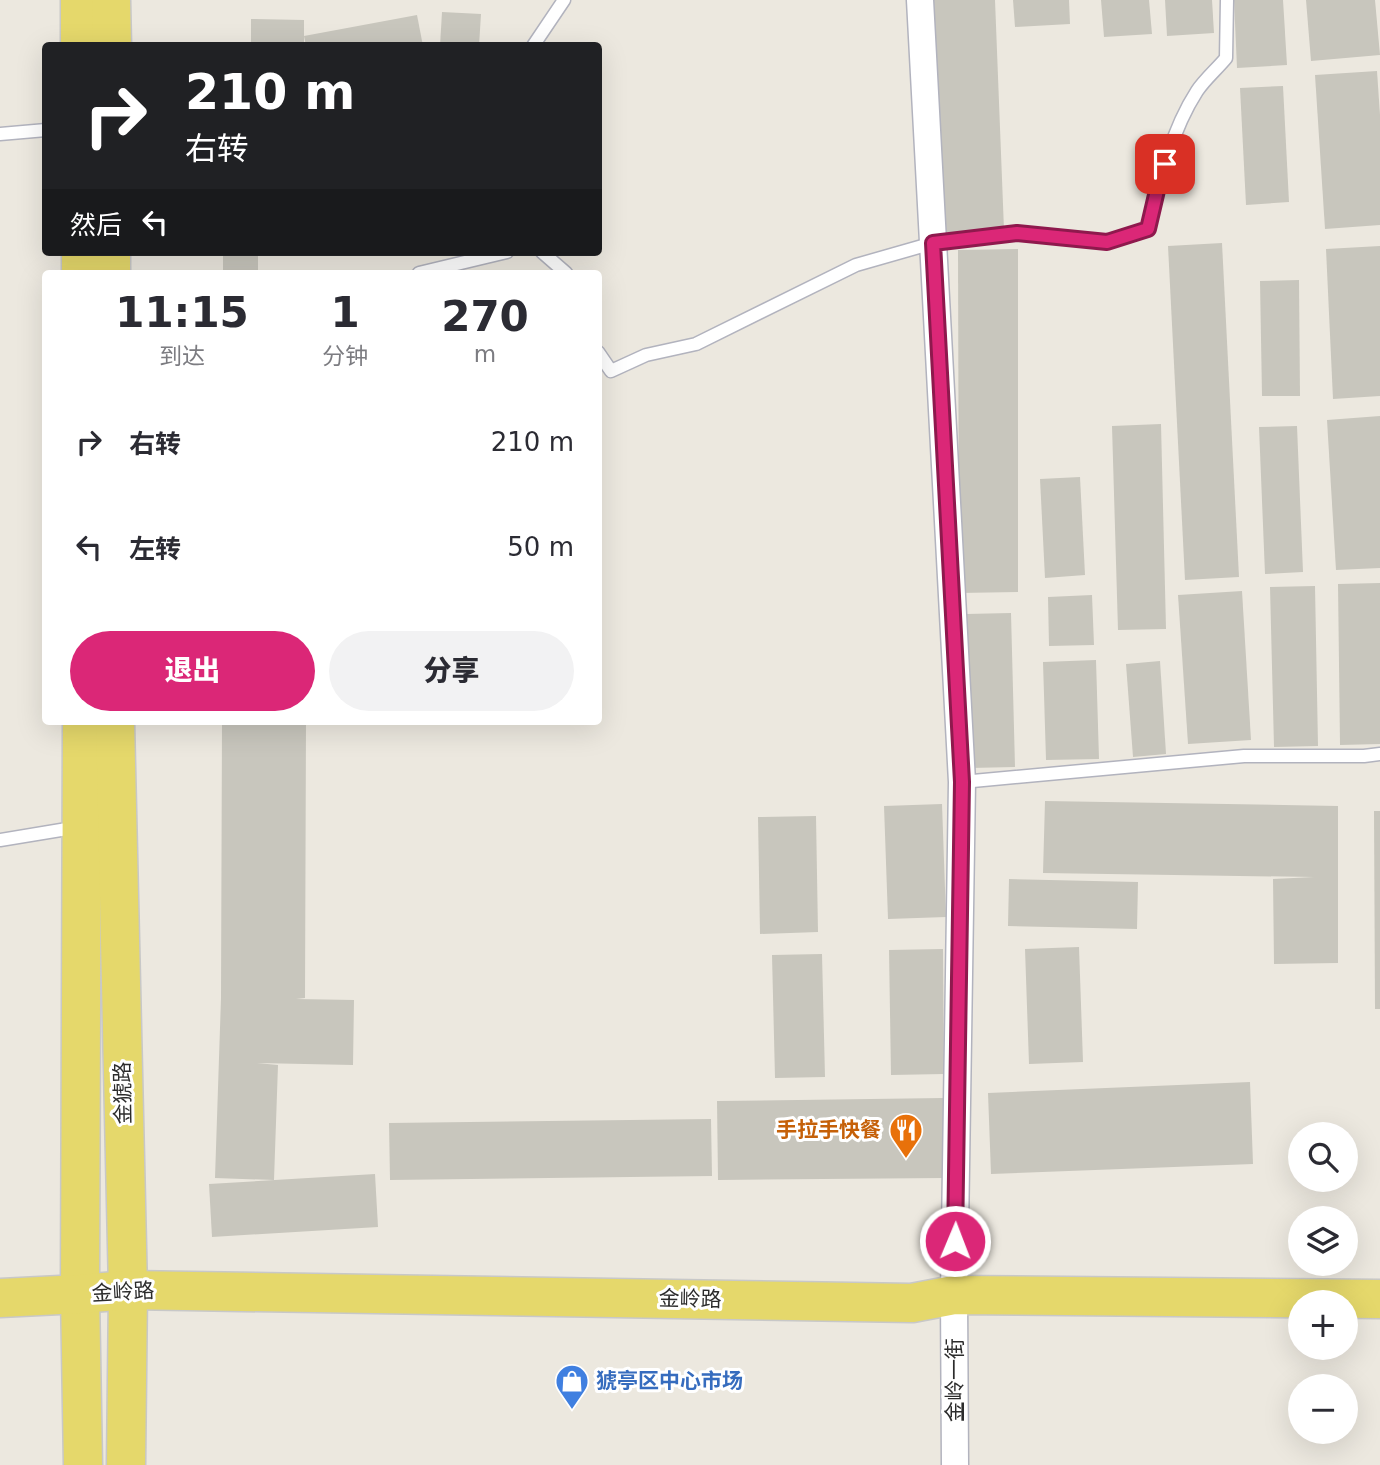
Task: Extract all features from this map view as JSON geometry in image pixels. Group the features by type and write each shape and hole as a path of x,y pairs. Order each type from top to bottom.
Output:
{"main road":[{"path":"80,0 80,42"},
{"path":"111,0 111,42"},
{"name":"金猇路","path":"82,725 80,1294 83,1465"},
{"name":"金猇路","path":"115,725 128,1290 127,1465"},
{"name":"金岭路","path":"0,1298 128,1290 912,1303 954,1295 1380,1299"}],"street":[{"name":"金岭一街","path":"920,0 962,782 954,1295 956,1465"}],"lane":[{"path":"536,42 564,0"},
{"path":"602,358 611,371 646,355 696,344 856,265 933,243 1017,233 1107,242 1148,229 1159,182 1178,129 1198,90 1226,58 1227,0"},
{"path":"0,134 42,130"},
{"path":"432,270 490,256"},
{"path":"547,256 563,270"},
{"path":"962,782 1244,756 1380,754"},
{"path":"0,840 82,827"}],"building":[{"path":"930,0 995,0 1004,230 939,233"},
{"path":"1013,0 1069,0 1070,24 1015,27"},
{"path":"1101,0 1149,0 1152,34 1104,37"},
{"path":"1165,0 1212,0 1214,33 1167,36"},
{"path":"1234,0 1283,0 1287,65 1237,68"},
{"path":"1306,0 1375,0 1380,55 1311,61"},
{"path":"442,12 481,14 479,42 440,42"},
{"path":"417,15 422,42 305,42 304,36"},
{"path":"251,19 304,20 304,42 251,42"},
{"path":"1377,71 1380,115 1380,225 1325,229 1315,75"},
{"path":"1283,86 1289,202 1246,205 1240,88"},
{"path":"1222,243 1239,577 1185,580 1168,246"},
{"path":"1380,246 1380,396 1333,399 1326,249"},
{"path":"1018,249 1018,592 959,593 958,250"},
{"path":"223,256 258,256 258,270 223,270"},
{"path":"1299,280 1300,396 1262,396 1260,281"},
{"path":"1380,416 1380,568 1336,570 1327,420"},
{"path":"1161,424 1166,629 1118,630 1112,426"},
{"path":"1297,426 1303,572 1265,574 1259,427"},
{"path":"1080,477 1085,575 1045,578 1040,479"},
{"path":"1380,583 1380,744 1340,745 1338,584"},
{"path":"1315,586 1318,746 1274,747 1270,587"},
{"path":"1242,591 1251,740 1188,744 1178,595"},
{"path":"1092,595 1094,645 1049,646 1048,597"},
{"path":"1011,613 1015,767 970,768 966,614"},
{"path":"1096,660 1099,759 1046,760 1043,662"},
{"path":"1160,661 1166,754 1133,757 1126,664"},
{"path":"222,725 306,725 305,998 296,999 354,1000 353,1065 257,1063 278,1065 274,1180 215,1178 221,998"},
{"path":"1045,801 1338,806 1338,963 1274,964 1273,879 1314,877 1043,873"},
{"path":"942,804 946,917 888,919 884,806"},
{"path":"1374,811 1380,811 1380,1009 1375,1009"},
{"path":"816,816 818,932 760,934 758,817"},
{"path":"1009,879 1138,882 1137,929 1008,926"},
{"path":"1079,947 1083,1062 1029,1064 1025,949"},
{"path":"943,949 944,1074 891,1075 889,950"},
{"path":"822,954 825,1077 775,1078 772,955"},
{"path":"1250,1082 1253,1164 991,1174 988,1093"},
{"path":"943,1098 944,1178 718,1180 717,1101"},
{"path":"711,1119 712,1176 390,1180 389,1123"},
{"path":"375,1174 378,1227 212,1237 209,1184"}],"place":[{"name":"手拉手快餐","path":"906,1160"},
{"name":"猇亭区中心市场","path":"572,1411"}],"route":[{"path":"955,1241 962,782 933,243 1017,233 1107,242 1148,229 1165,164"}]}
